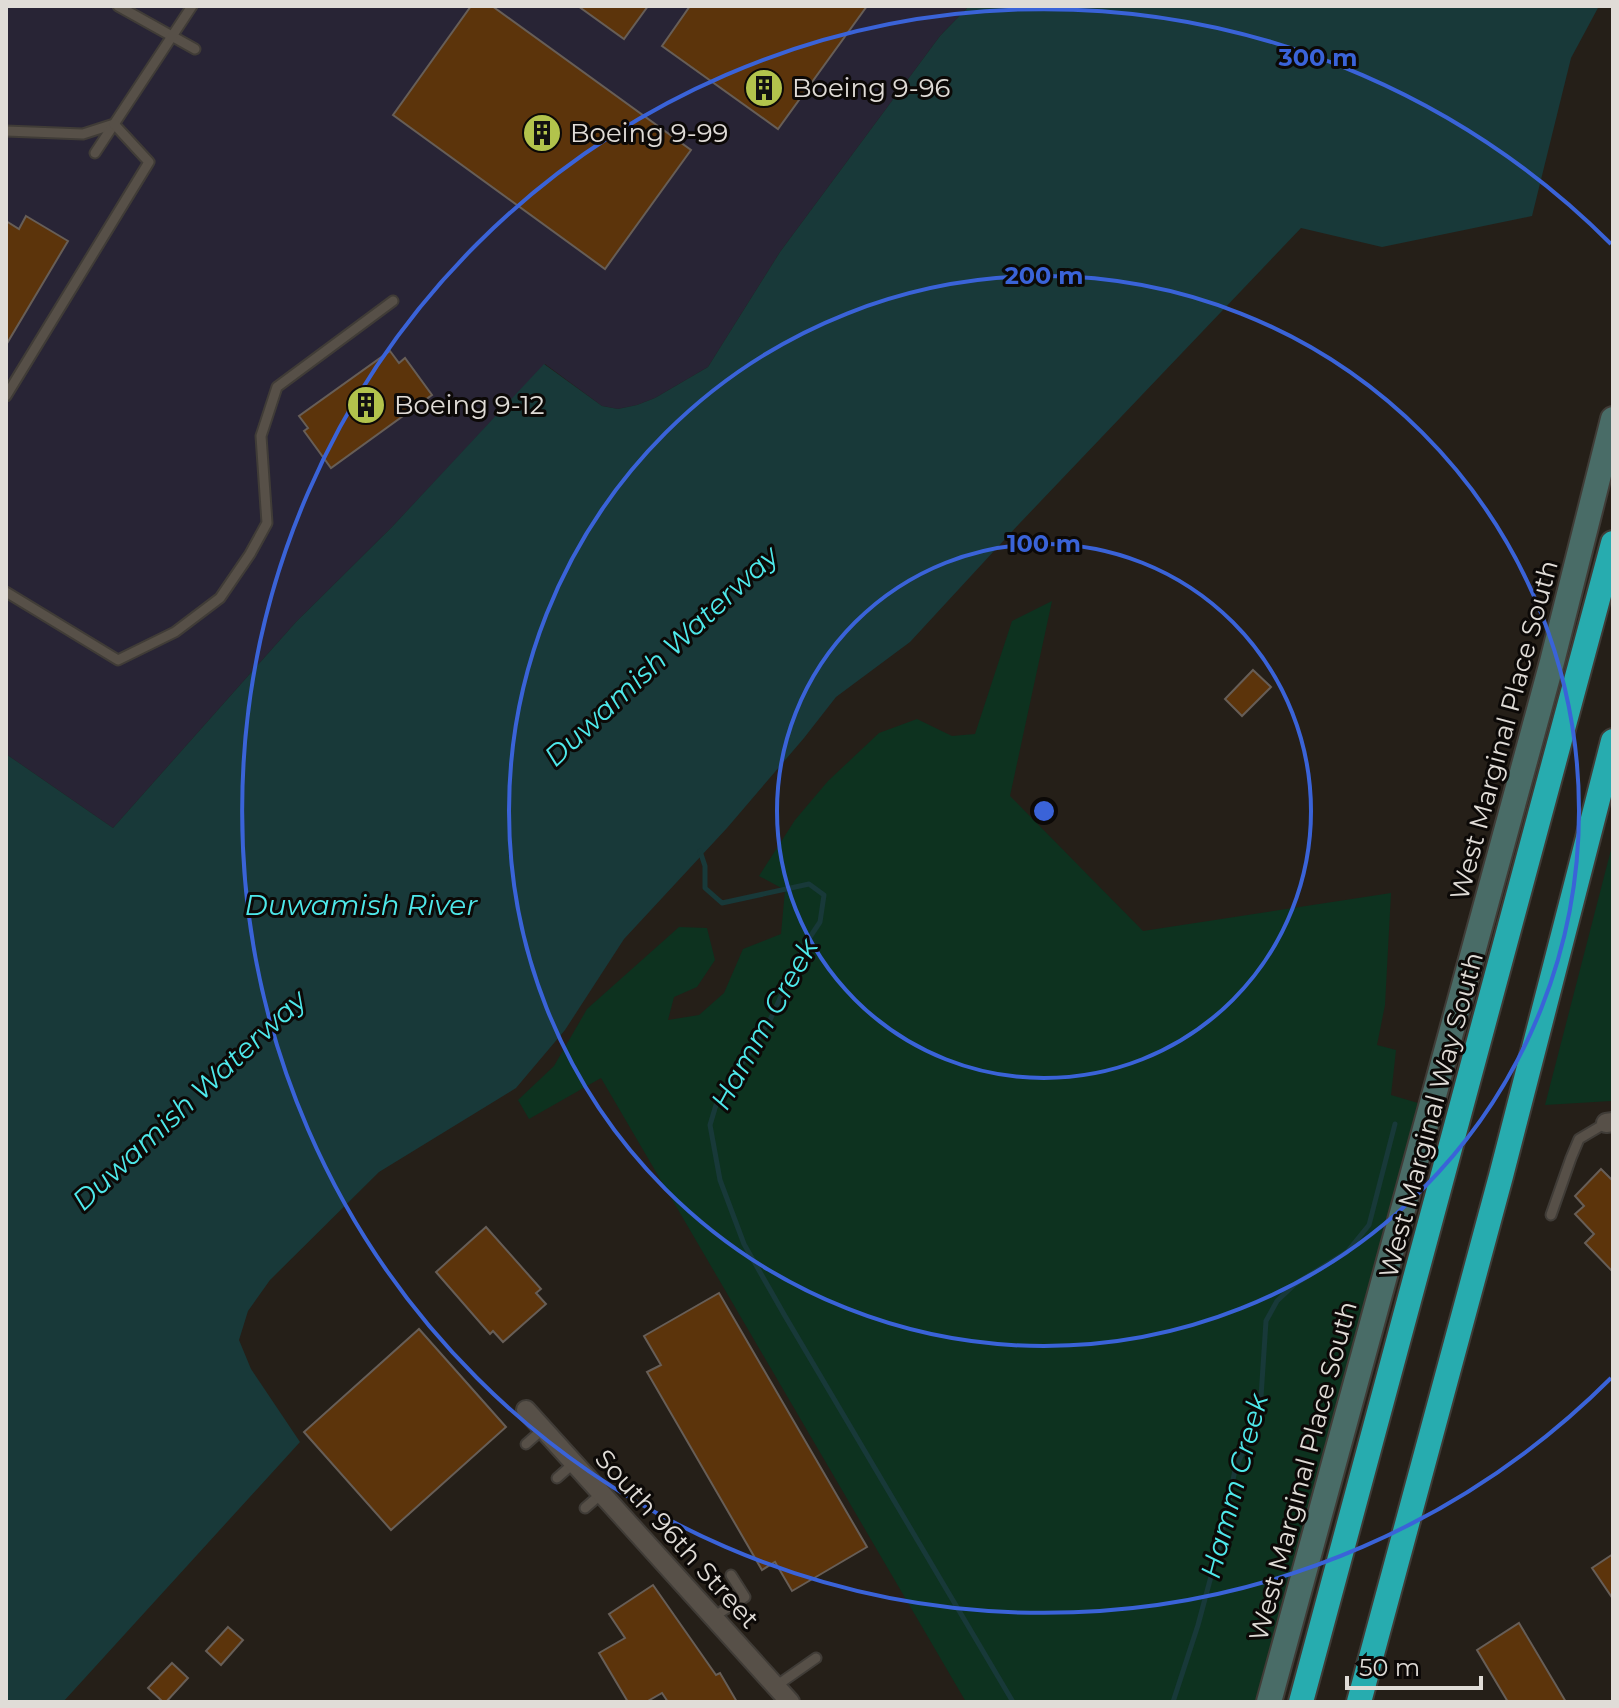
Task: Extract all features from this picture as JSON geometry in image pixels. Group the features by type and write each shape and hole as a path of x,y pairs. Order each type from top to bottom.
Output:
{"highway":[{"name":"West Marginal Way South","path":"1301,1702 1613,543"},
{"path":"1359,1702 1501,1176 1613,741"}],"street":[{"name":"West Marginal Place South","path":"1269,1702 1552,662 1613,419"},
{"name":"South 96th Street","path":"526,1410 790,1702"}],"lane":[{"path":"118,6 195,49"},
{"path":"95,153 192,6"},
{"path":"6,131 83,134 114,124"},
{"path":"6,396 149,162 114,124"},
{"path":"6,592 118,660 175,632 220,598 267,523 261,436 277,387 393,301"},
{"path":"1551,1215 1579,1139 1610,1122"},
{"path":"526,1444 543,1429"},
{"path":"557,1478 574,1463"},
{"path":"585,1508 601,1494"},
{"path":"713,1617 745,1597 731,1575"},
{"path":"776,1686 816,1658"}],"shaded area":[{"path":"6,6 969,6 940,36 780,252 708,367 655,398 618,409 602,406 545,364 392,527 296,622 113,828 6,754"}],"green space":[{"path":"1052,601 1010,796 1143,931 1391,893 1385,1005 1377,1045 1396,1050 1391,1095 1418,1103 1255,1702 966,1702 601,1078 529,1119 518,1100 554,1066 587,1009 679,927 707,928 715,960 697,987 674,997 668,1020 699,1015 724,993 743,949 781,934 785,890 759,876 795,820 828,781 879,733 917,719 952,736 975,734 1012,621"},
{"path":"1613,842 1613,1095 1611,1101 1545,1105"}],"water":[{"name":"Duwamish River","path":"969,6 1599,6 1571,58 1532,216 1382,247 1301,228 910,642 836,697 727,828 624,939 565,1030 516,1088 379,1172 270,1280 248,1311 239,1340 251,1369 300,1442 63,1702 6,1702 6,754 113,828 296,622 392,527 544,364 602,406 618,409 655,398 708,367 780,252 940,36"}],"building":[{"name":"Boeing 9-99","path":"471,6 492,6 691,150 605,269 393,115"},
{"path":"578,6 648,6 624,39"},
{"name":"Boeing 9-96","path":"690,6 867,6 778,129 662,46"},
{"path":"26,216 68,241 6,345 6,221 19,229"},
{"name":"Boeing 9-12","path":"390,351 399,363 405,358 432,395 331,468 304,431 308,428 299,416"},
{"path":"1253,670 1271,687 1242,716 1225,699"},
{"path":"1601,1169 1613,1181 1613,1272 1585,1243 1594,1234 1575,1214 1584,1206 1575,1196"},
{"path":"486,1227 541,1289 536,1293 546,1304 503,1342 493,1331 490,1334 436,1272"},
{"path":"719,1293 867,1547 792,1591 775,1562 762,1570 647,1372 661,1365 644,1336"},
{"path":"419,1329 506,1427 391,1530 304,1432"},
{"path":"1613,1554 1613,1599 1592,1568"},
{"path":"653,1585 716,1675 720,1673 737,1702 668,1702 662,1693 646,1702 628,1702 599,1653 625,1638 609,1614"},
{"path":"1519,1623 1566,1702 1508,1702 1477,1650"},
{"path":"228,1627 243,1640 221,1665 206,1651"},
{"path":"172,1663 188,1678 163,1702 148,1688"}],"waterway":[{"name":"Hamm Creek","path":"700,851 705,866 705,888 722,903 809,884 824,895 820,922 804,946 770,1020 716,1105 710,1125 720,1180 744,1244 1013,1702"},
{"name":"Hamm Creek","path":"1173,1702 1221,1539 1235,1470 1260,1412 1266,1321 1277,1301 1295,1284 1347,1252 1369,1225 1395,1124"}],"place":[{"name":"Boeing 9-96","path":"764,88"},
{"name":"Boeing 9-99","path":"542,133"},
{"name":"Boeing 9-12","path":"366,405"}],"water label":[{"name":"Duwamish Waterway","path":"661,656"},
{"name":"Duwamish Waterway","path":"189,1100"}]}
